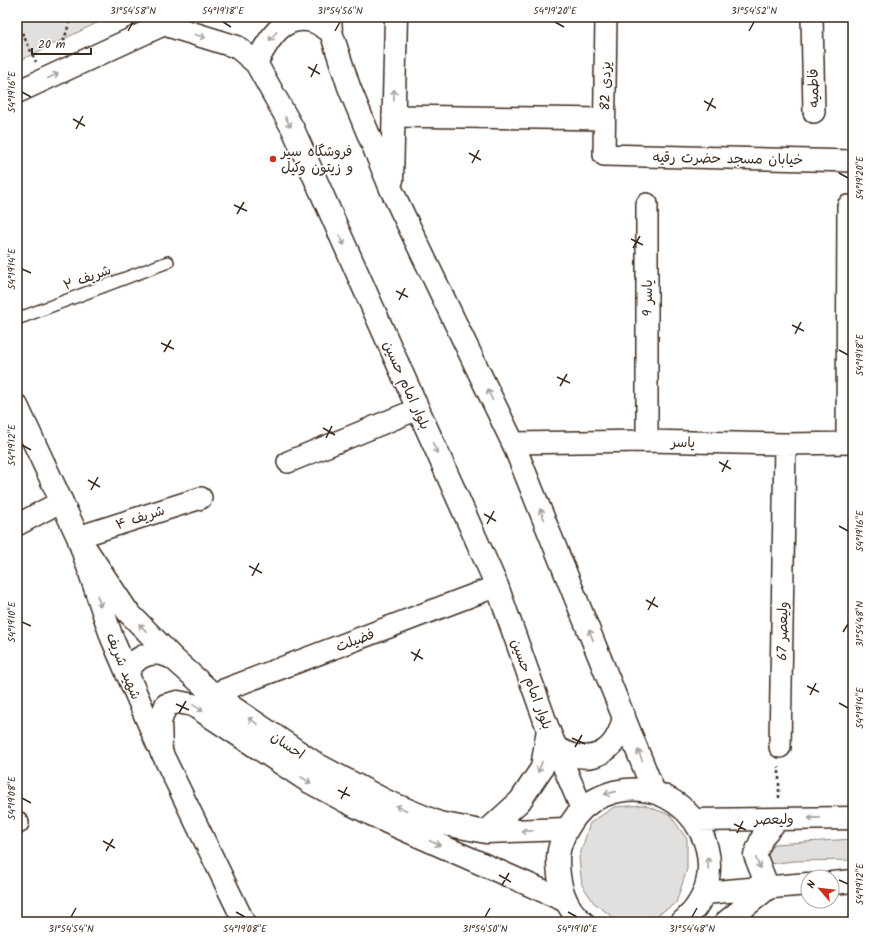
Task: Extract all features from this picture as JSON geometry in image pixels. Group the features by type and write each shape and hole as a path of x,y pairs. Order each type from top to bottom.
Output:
{"main road":[{"path":"391,190 396,17"},
{"path":"256,63 270,37 281,27 291,21 301,20 330,24 349,87 391,190 513,443 654,792"},
{"path":"17,92 171,21"},
{"name":"بلوار امام حسین","path":"171,21 236,47 256,63 292,129 497,586 552,739 582,809"},
{"name":"شهید شریف","path":"17,406 78,537 112,638 161,751"},
{"name":"احسان","path":"78,537 127,611 174,659 213,694 318,765 386,802 439,823 486,832 566,829"},
{"path":"131,683 135,662 147,654 161,654 174,659"},
{"name":"احسان","path":"131,683 150,702 166,705 178,702 192,705 308,781 347,802 387,822 566,901"},
{"path":"161,751 160,722 166,705"},
{"path":"486,832 520,801 542,768 552,739 570,756 586,758 600,754 613,745 621,731 624,716"},
{"path":"583,922 566,901 558,878 558,854 566,829 582,809 603,795 628,789 654,792 677,802 695,820 706,843 709,868 704,893 690,915 682,922"},
{"path":"768,888 755,855 763,836 778,818"},
{"name":"ولیعصر","path":"695,820 853,818"},
{"path":"840,882 853,881"},
{"path":"704,893 800,885"},
{"path":"726,922 768,888"}],"street":[{"name":"یزدی 82","path":"604,155 606,17"},
{"name":"فاطمیه","path":"812,17 814,112"},
{"path":"393,116 604,119"},
{"name":"خیابان مسجد حضرت رقیه","path":"604,155 853,161"},
{"name":"یاسر 9","path":"647,204 647,441"},
{"path":"848,206 850,443"},
{"path":"288,462 418,409"},
{"name":"یاسر","path":"513,443 647,441 785,444 850,443"},
{"name":"ولیعصر 67","path":"780,747 785,444"},
{"name":"شریف ۴","path":"78,537 201,498"},
{"path":"17,525 62,501"},
{"name":"فضیلت","path":"213,694 497,586"},
{"name":"شهید شریف","path":"161,751 244,922"}],"lane":[{"name":"شریف ۲","path":"17,319 168,262"}],"path":[{"path":"17,22 45,80"},
{"path":"778,818 780,747"}],"shaded area":[{"path":"17,17 109,17 17,62"},
{"path":"644,805 670,815 687,839 687,869 676,903 651,919 617,920 594,903 582,885 579,858 590,823 614,807"},
{"path":"853,839 853,860 794,861 770,864 767,856 774,844"}],"place":[{"name":"فروشگاه سیر و زیتون وکیل","path":"273,159"}]}
